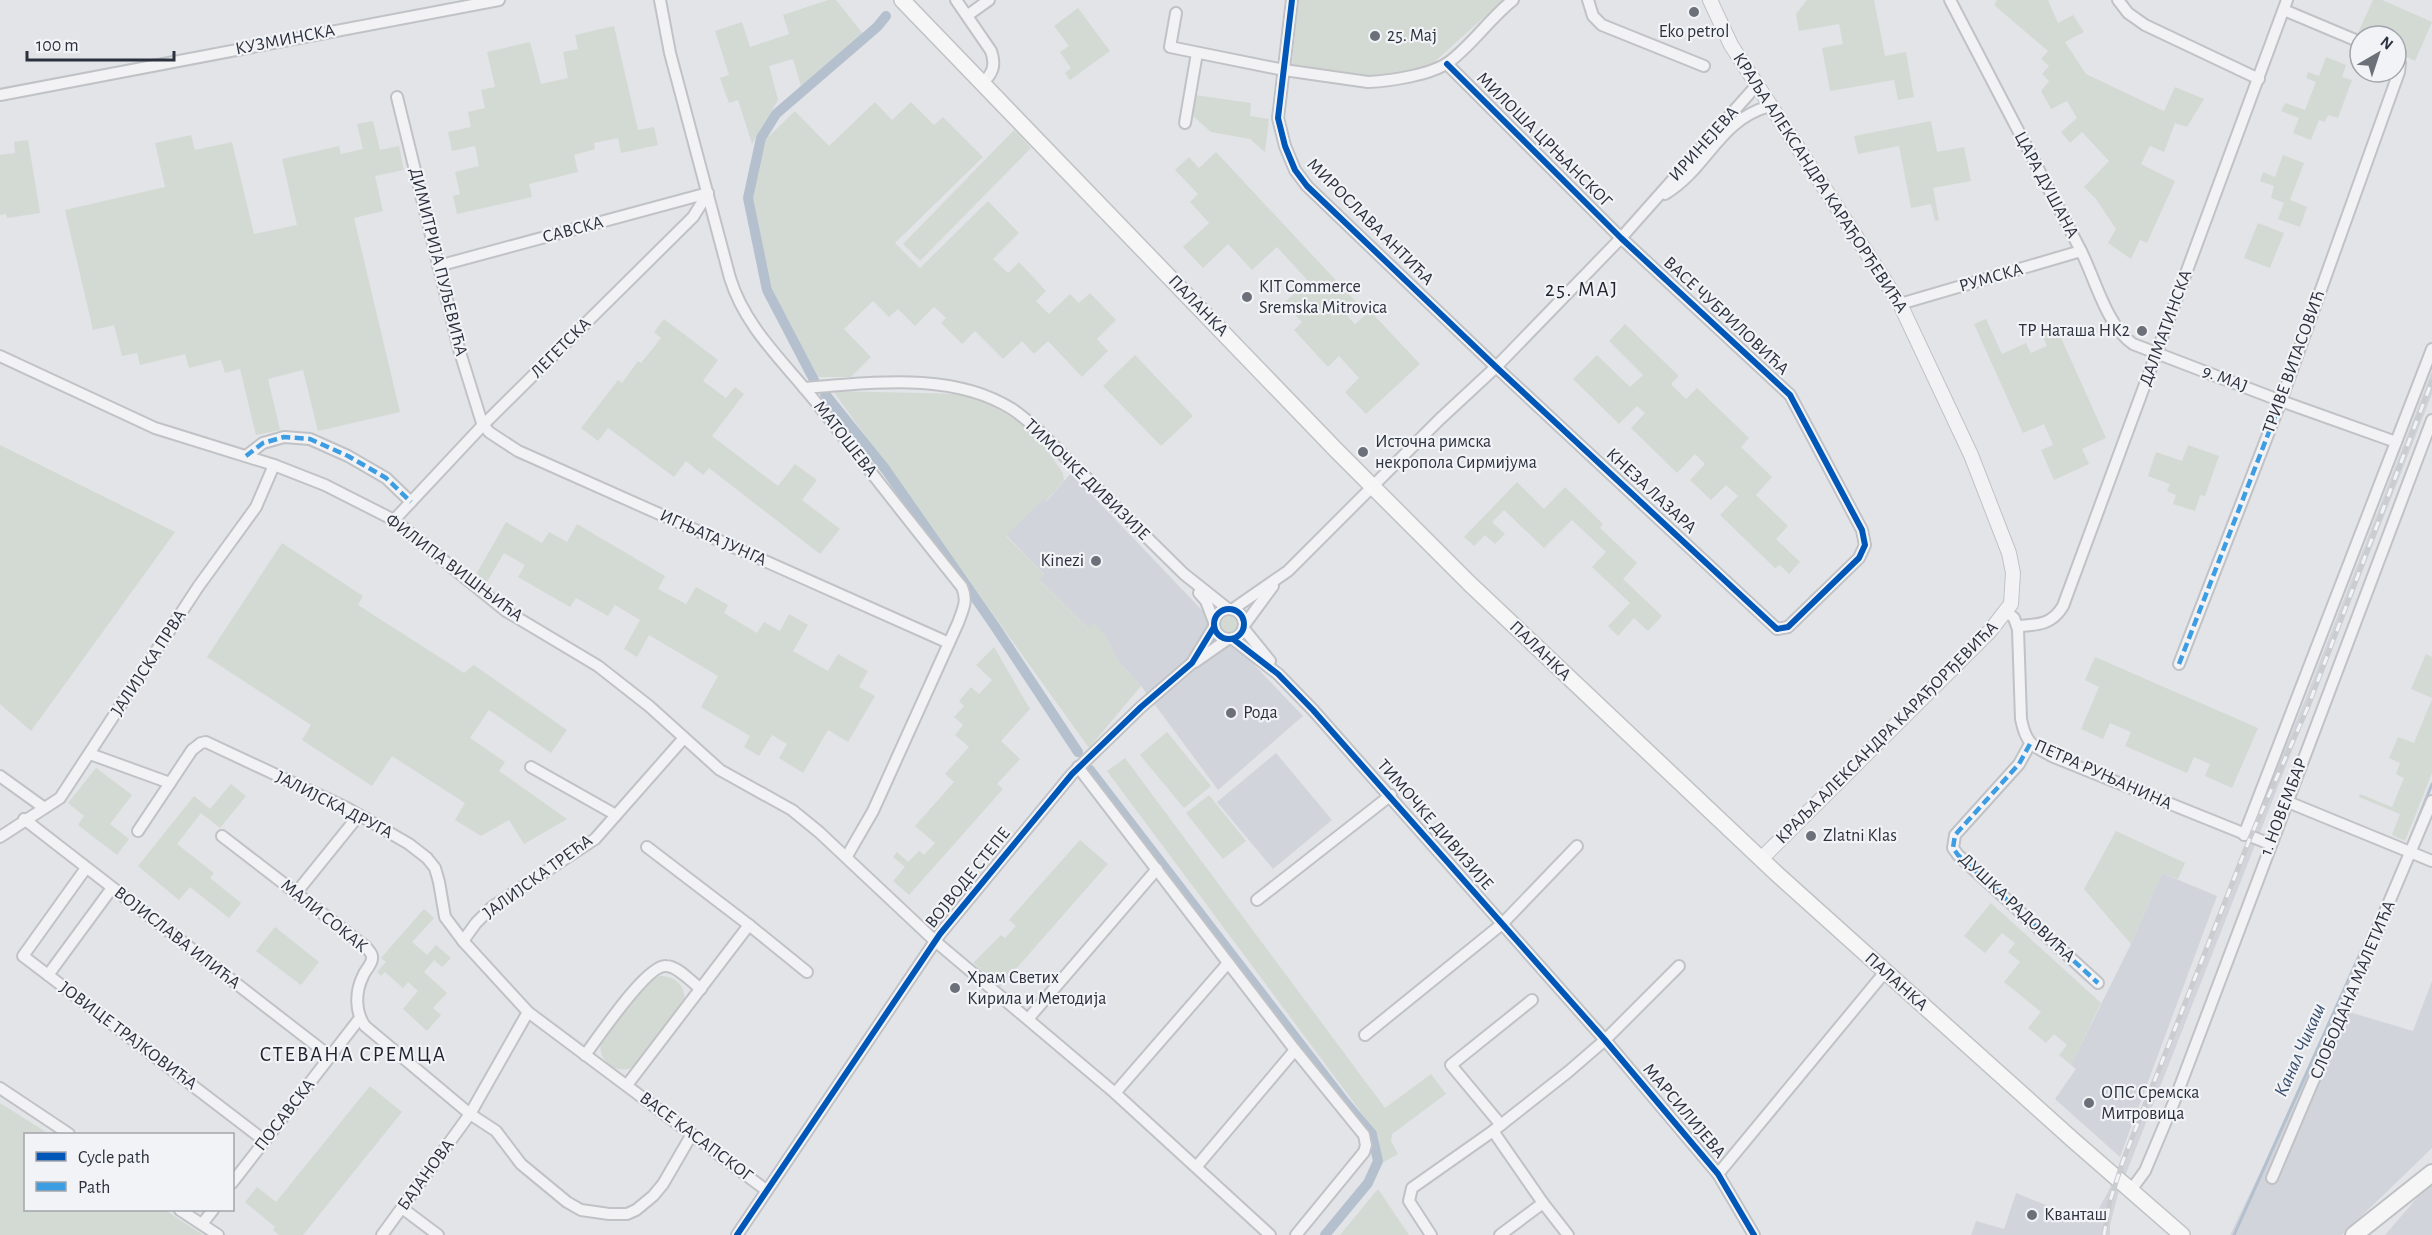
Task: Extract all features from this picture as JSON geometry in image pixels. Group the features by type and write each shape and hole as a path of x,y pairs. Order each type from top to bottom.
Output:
{"main road":[{"name":"ПАЛАНКА","path":"902,0 1372,487 1486,600 1761,859 2099,1164 2182,1235"},
{"path":"2354,1235 2432,1173"},
{"path":"2371,1235 2411,1191"}],"street":[{"name":"КУЗМИНСКА","path":"0,95 500,0"},
{"name":"МАТОШЕВА","path":"660,0 670,53 738,300 772,351 804,388 962,587 965,594 965,605 949,643 873,811 847,856"},
{"path":"956,0 992,51 994,60 992,73 982,83"},
{"path":"968,15 989,0"},
{"name":"МИРОСЛАВА АНТИЋА","path":"1292,0 1278,118 1285,146 1295,170 1307,186 1496,367"},
{"path":"1176,13 1170,47 1284,70 1368,82 1412,75 1447,64 1513,0"},
{"path":"1588,0 1593,16 1602,25 1704,66"},
{"name":"КРАЉА АЛЕКСАНДРА КАРАЂОРЂЕВИЋА","path":"1710,0 1731,45 1756,86 1900,304 1971,455 2009,553 2013,573 2013,594 2007,612 1761,859"},
{"name":"ЦАРА ДУШАНА","path":"1950,0 2081,251 2115,324 2123,337 2133,344 2156,353"},
{"path":"2118,0 2128,13 2145,25 2259,79"},
{"path":"2286,5 2348,36"},
{"name":"ДАЛМАТИНСКА","path":"2017,626 2046,623 2057,615 2063,606 2286,5"},
{"path":"1185,123 1197,53"},
{"name":"МИЛОША ЦРЊАНСКОГ","path":"1447,64 1621,238"},
{"name":"ТРИВЕ ВИТАСОВИЋ","path":"2179,664 2281,401 2395,84"},
{"name":"ИРИНЕЈЕВА","path":"1372,487 1496,367 1621,238 1756,86"},
{"name":"ДИМИТРИЈА ПУЉЕВИЋА","path":"397,98 459,349 483,425"},
{"name":"ИРИНЕЈЕВА","path":"1652,202 1691,174 1734,123 1755,110 1770,106"},
{"name":"САВСКА","path":"438,266 708,193"},
{"name":"ЛЕГЕТСКА","path":"394,520 483,425 693,217 708,193"},
{"name":"ВАСЕ ЧУБРИЛОВИЋА","path":"1621,238 1790,395 1862,530 1865,546 1858,558 1788,627"},
{"name":"РУМСКА","path":"1900,304 2081,251"},
{"name":"1. НОВЕМБАР","path":"2244,835 2432,349"},
{"name":"9. МАЈ","path":"2156,353 2281,401 2396,441"},
{"name":"ФИЛИПА ВИШЊИЋА","path":"0,356 155,428 274,465 325,485 394,520 506,611 598,666 649,706 720,770 792,810 847,856 935,941"},
{"name":"КНЕЗА ЛАЗАРА","path":"1496,367 1777,629 1788,627"},
{"name":"ТИМОЧКЕ ДИВИЗИЈЕ","path":"804,388 859,384 949,386 981,394 1012,409 1037,429 1184,574 1206,601 1214,624"},
{"name":"1. НОВЕМБАР","path":"2131,1190 2144,1174 2159,1138 2432,420"},
{"name":"ИГЊАТА ЈУНГА","path":"483,425 489,432 518,451 949,643"},
{"path":"246,456 263,443 284,437 310,439 348,456 386,478 411,502"},
{"name":"ЈАЛИЈСКА ПРВА","path":"0,837 24,819 60,798 198,587 256,507 274,465"},
{"path":"1280,578 1230,609 1219,613 1214,624 1219,635 1231,639 1244,627 1280,578 1372,487"},
{"name":"ТИМОЧКЕ ДИВИЗИЈЕ","path":"1184,574 1230,609"},
{"path":"1230,609 1242,616 1244,627"},
{"path":"2007,612 2014,618 2017,626"},
{"name":"ВОЈВОДЕ СТЕПЕ","path":"1192,663 1214,624"},
{"name":"ПЕТРА РУЊАНИНА","path":"2017,626 2021,719 2030,744 2054,757 2270,844"},
{"name":"ТИМОЧКЕ ДИВИЗИЈЕ","path":"1244,627 1278,674"},
{"name":"ТИМОЧКЕ ДИВИЗИЈЕ","path":"1231,639 1278,674 1391,795 1605,1040"},
{"name":"ВОЈВОДЕ СТЕПЕ","path":"737,1235 935,941 1078,767 1192,663 1231,639"},
{"name":"ЈАЛИЈСКА ТРЕЋА","path":"463,941 492,907 583,849 684,738"},
{"name":"ЈАЛИЈСКА ДРУГА","path":"138,831 192,750 201,743 208,742 359,815 409,844 427,858 435,868 440,882 445,917 463,941 528,1012"},
{"name":"ДУШКА РАДОВИЋА","path":"2030,744 2019,764 1955,835 1953,848 2098,983"},
{"path":"90,754 170,783"},
{"path":"531,767 616,815"},
{"path":"1078,767 1295,1050 1359,1128 1366,1145 1364,1152 1296,1235"},
{"path":"0,776 43,807"},
{"path":"1257,900 1391,795"},
{"name":"СЛОБОДАНА МАЛЕТИЋА","path":"2272,1178 2432,801"},
{"path":"2288,802 2432,861"},
{"path":"296,893 359,815"},
{"name":"ВОЈИСЛАВА ИЛИЋА","path":"24,819 331,1057"},
{"name":"МАЛИ СОКАК","path":"222,836 366,947 371,954 372,961 363,976 357,998 360,1018"},
{"path":"1365,1035 1502,924 1577,846"},
{"path":"647,847 807,972"},
{"path":"48,975 22,956 86,868"},
{"path":"1028,1019 1157,868"},
{"name":"ЈОВИЦЕ ТРАЈКОВИЋА","path":"112,888 48,975 265,1141"},
{"name":"ВАСЕ КАСАПСКОГ","path":"627,1085 749,925"},
{"name":"ВОЈВОДЕ СТЕПЕ","path":"935,941 1116,1094 1270,1235"},
{"path":"1116,1094 1228,963"},
{"path":"585,1055 632,993 655,969 670,966 701,989"},
{"path":"1431,1235 1409,1201 1412,1188 1497,1128 1605,1040 1679,966"},
{"name":"МАРСИЛИЈЕВА","path":"1718,1174 1885,972"},
{"path":"1532,1000 1451,1065 1497,1128 1543,1203 1568,1235"},
{"path":"470,1114 528,1012"},
{"name":"ВАСЕ КАСАПСКОГ","path":"528,1012 766,1190"},
{"path":"360,1018 378,1039 470,1114 496,1131 521,1164 567,1202 581,1210 597,1214 627,1214 648,1201 663,1184 692,1134"},
{"name":"ПОСАВСКА","path":"234,1180 360,1018"},
{"name":"МАРСИЛИЈЕВА","path":"1605,1040 1718,1174 1754,1235"},
{"path":"1197,1166 1295,1050"},
{"path":"0,1088 68,1133"},
{"name":"БАЈАНОВА","path":"382,1235 470,1114"},
{"path":"1500,1235 1543,1203"},
{"path":"402,1208 438,1235"},
{"path":"183,1211 218,1235"},
{"path":"202,1224 212,1211"}],"shaded area":[{"path":"828,0 836,0 864,35 801,86 793,59 769,66 778,100 752,144 738,100 729,103 720,78 729,75 715,31 742,22 750,47 789,34 783,15"},
{"path":"1298,0 1503,0 1432,64 1384,79 1365,79 1294,67 1292,64"},
{"path":"1807,0 1874,0 1885,56 1906,52 1914,97 1898,100 1894,80 1830,91 1822,48 1843,44 1839,24 1799,31 1796,14"},
{"path":"1997,0 2048,0 2058,23 2073,15 2084,32 2065,42 2086,74 2164,111 2175,87 2204,99 2187,127 2175,123 2164,152 2150,146 2141,164 2175,181 2147,243 2140,240 2131,259 2108,243 2116,229 2096,199 2084,187 2109,161 2082,132 2070,143 2061,132 2077,118 2067,101 2051,109 2041,91 2049,81 2042,74 2049,66 2041,59 2048,51 1994,5"},
{"path":"2373,0 2382,0 2432,22 2415,61 2408,58 2408,24 2362,24"},
{"path":"1078,8 1110,51 1070,80 1065,73 1071,68 1060,52 1069,46 1054,26"},
{"path":"614,26 638,130 654,127 658,145 621,153 618,138 594,143 595,149 574,155 578,172 529,184 532,197 457,214 453,196 460,194 455,172 479,166 475,146 452,151 448,132 471,127 468,112 485,108 481,90 495,87 487,52 530,42 541,84 568,78 563,52 578,49 575,35"},
{"path":"2326,57 2346,65 2342,77 2348,79 2348,84 2351,84 2338,118 2328,115 2325,122 2319,120 2311,140 2293,133 2299,118 2281,111 2285,103 2305,110 2316,82 2306,78 2308,72 2319,76"},
{"path":"1195,95 1251,103 1250,116 1269,119 1265,152 1250,139 1211,132 1192,115"},
{"path":"875,102 892,120 911,102 934,125 943,117 983,157 895,243 920,268 988,201 1019,233 993,259 1008,273 1019,262 1046,291 1036,301 1049,314 1070,294 1079,303 1090,293 1116,320 1097,339 1108,351 1082,377 1048,341 1034,354 1022,341 1003,359 975,331 962,344 941,323 946,318 934,307 915,326 898,309 889,317 873,301 844,329 871,357 851,377 818,377 772,289 752,195 765,140 795,111 829,146"},
{"path":"373,121 380,150 399,146 404,170 375,176 383,211 354,218 400,412 318,431 303,370 268,379 280,430 256,435 240,369 225,373 221,360 189,368 185,354 140,365 137,353 122,356 114,325 93,330 65,210 165,187 155,143 191,135 195,150 232,142 254,234 297,225 282,159 339,146 341,154 363,149 357,124"},
{"path":"1931,121 1937,152 1964,147 1971,181 1933,188 1939,220 1935,221 1931,204 1911,208 1899,146 1858,154 1854,136"},
{"path":"1014,130 1031,148 920,261 903,244"},
{"path":"28,140 40,213 7,218 6,214 0,215 0,155 15,153 14,142"},
{"path":"1216,152 1360,306 1348,317 1355,324 1370,311 1420,364 1366,414 1345,392 1359,378 1339,356 1328,367 1294,330 1302,322 1284,303 1308,281 1277,247 1252,270 1228,244 1203,268 1183,247 1209,223 1190,202 1198,194 1175,170 1189,157 1199,168"},
{"path":"2283,155 2304,163 2290,200 2307,207 2300,227 2278,219 2284,203 2271,198 2274,186 2260,181 2263,172 2275,177"},
{"path":"2258,223 2284,233 2270,268 2244,258"},
{"path":"664,319 718,360 703,381 726,398 735,387 744,394 712,436 778,486 795,464 817,480 802,500 840,529 820,554 709,468 703,475 686,461 674,477 608,428 598,441 581,428 618,380 622,383 638,361 641,363 661,338 654,332"},
{"path":"1986,319 2002,354 2026,343 2031,353 2047,346 2042,335 2057,329 2106,438 2082,449 2089,464 2054,480 2041,450 2053,445 2044,424 2023,433 1974,324"},
{"path":"1625,324 1679,376 1671,384 1686,399 1697,388 1749,438 1741,447 1772,477 1756,495 1788,526 1776,539 1800,562 1789,574 1780,565 1775,568 1720,515 1738,496 1726,485 1711,500 1690,480 1705,464 1695,454 1677,473 1631,428 1645,413 1637,406 1619,424 1573,379 1597,355 1630,387 1643,375 1609,341"},
{"path":"1135,355 1193,416 1161,446 1103,386"},
{"path":"2432,371 2432,394 2118,1194 2110,1225 2110,1235 1971,1235 1976,1221 2004,1229 2016,1193 2091,1223 2109,1190 2239,859 2305,700"},
{"path":"833,391 963,394 990,405 1016,420 1044,446 1063,473 1064,481 1046,501 1044,499 1006,536 1044,574 1039,579 1088,628 1094,623 1105,635 1119,662 1141,686 1089,748"},
{"path":"0,445 175,532 31,731 0,704"},
{"path":"2188,445 2219,456 2205,496 2200,495 2195,511 2173,504 2176,495 2167,491 2170,484 2148,476 2156,452 2182,461"},
{"path":"1071,473 1303,716 1218,790 1141,686 1119,662 1105,635 1088,628 1039,579 1044,574 1006,535 1044,498 1047,501"},
{"path":"1517,482 1544,509 1565,487 1603,524 1600,528 1637,563 1623,579 1662,616 1648,631 1634,618 1618,636 1608,626 1630,603 1592,567 1606,552 1572,520 1544,548 1504,510 1492,522 1505,534 1495,544 1485,535 1474,546 1464,537"},
{"path":"506,522 542,543 549,532 567,542 577,524 665,576 658,589 686,604 696,587 728,605 724,613 757,633 764,622 780,631 789,614 808,625 793,651 828,671 838,654 868,671 859,687 875,696 848,742 828,730 803,773 779,758 787,744 772,735 759,756 744,747 750,736 701,707 718,676 649,635 637,657 624,649 640,620 615,605 608,616 576,598 570,607 518,577 525,565 504,553 485,585 474,578"},
{"path":"282,543 363,596 358,605 464,673 474,665 567,730 551,753 489,710 470,738 505,762 499,771 567,819 524,844 509,820 481,836 455,820 465,803 392,756 372,786 302,740 311,725 207,657"},
{"path":"1229,615 1235,618 1238,624 1235,630 1229,633 1223,630 1220,624 1223,618"},
{"path":"994,647 1030,709 1001,741 1020,759 997,784 1003,789 909,895 893,881 905,867 893,857 897,852 908,862 919,851 924,855 935,843 915,826 954,782 945,774 969,747 955,735 963,725 954,717 964,706 959,701 971,687 979,694 992,680 976,665"},
{"path":"2426,654 2432,657 2432,698 2411,689"},
{"path":"2095,657 2258,728 2232,788 2205,776 2210,764 2194,757 2187,773 2125,746 2131,732 2110,723 2103,739 2081,729 2099,687 2085,680"},
{"path":"2432,699 2432,773 2405,841 2392,835 2400,814 2359,797 2360,794 2392,807 2404,778 2396,774 2400,763 2389,758 2398,737 2414,743"},
{"path":"1167,732 1211,786 1184,808 1140,755"},
{"path":"1276,753 1332,820 1273,869 1217,802"},
{"path":"1125,758 1385,1108 1431,1074 1446,1094 1392,1134 1391,1141 1398,1154 1382,1163 1378,1135 1107,771"},
{"path":"96,768 132,795 110,824 129,839 117,855 78,825 84,816 68,803"},
{"path":"231,784 246,796 220,828 201,813 177,844 214,873 210,878 241,903 229,918 190,887 179,900 138,866 194,796 210,809"},
{"path":"1209,795 1246,841 1223,859 1186,813"},
{"path":"2116,831 2185,863 2178,879 2162,873 2131,944 2084,889"},
{"path":"1080,840 1108,864 1000,987 973,963 1001,935 1005,938 1016,926 1009,920"},
{"path":"2162,873 2217,896 2120,1157 2055,1099 2076,1069 2071,1065 2131,944"},
{"path":"1991,903 2101,1003 2071,1065 2059,1055 2067,1045 2054,1034 2046,1043 2028,1028 2041,1012 2004,982 2020,962 2008,952 2015,943 2002,933 1985,953 1964,936"},
{"path":"424,909 434,918 412,942 427,955 436,945 451,958 442,967 434,960 424,972 447,993 433,1008 441,1015 427,1031 403,1009 418,991 408,982 403,988 385,972 381,976 377,972 386,962 381,958"},
{"path":"275,927 319,962 301,985 256,951"},
{"path":"665,976 679,983 684,992 684,1003 636,1065 623,1070 610,1065 602,1055 601,1041 651,980"},
{"path":"2432,981 2432,1148 2342,1235 2230,1235 2339,1009 2413,1031"},
{"path":"370,1086 402,1112 303,1235 279,1235 273,1230 275,1227 245,1202 257,1187 276,1202"},
{"path":"0,1103 47,1133 24,1133 24,1211 167,1211 203,1235 0,1235"},
{"path":"2432,1182 2432,1235 2385,1235 2422,1192"},
{"path":"1378,1189 1409,1235 1340,1235"}],"waterway":[{"path":"814,380 767,290 748,198 761,138 776,114 877,27 886,16"},
{"path":"825,394 886,470 994,625 1078,752"},
{"path":"1090,770 1372,1134 1378,1161 1368,1183 1325,1235"},
{"name":"Канал Чикаш","path":"2406,849 2432,784"},
{"name":"Канал Чикаш","path":"2234,1235 2394,878"}],"railway":[{"path":"2104,1235 2110,1201 2123,1161 2250,838 2307,709 2432,381"}],"marked path":[{"path":"2179,664 2281,401"},
{"path":"246,456 263,443 284,437 310,439 348,456 386,478 411,502"},
{"path":"2030,744 2019,764 1955,835 1953,848 2098,983"}],"cycle path":[{"path":"1292,0 1278,118 1285,146 1295,170 1307,186 1496,367 1777,629 1788,627 1859,558 1865,545 1862,530 1790,395 1621,238 1447,64"},
{"path":"1229,609 1240,613 1244,624 1240,635 1229,639 1218,635 1214,624 1218,613 1229,609"},
{"path":"737,1235 940,934 1072,774 1141,707 1192,663 1214,627"},
{"path":"1233,639 1278,674 1313,710 1605,1040 1718,1174 1754,1235"}],"place":[{"name":"Eko petrol","path":"1694,12"},
{"name":"25. Maj","path":"1375,36"},
{"name":"KIT Commerce Sremska Mitrovica","path":"1247,297"},
{"name":"ТР Наташа НК2","path":"2142,331"},
{"name":"Источна римска некропола Сирмијума","path":"1363,452"},
{"name":"Kinezi","path":"1096,561"},
{"name":"Рода","path":"1231,713"},
{"name":"Zlatni Klas","path":"1811,836"},
{"name":"Храм Светих Кирила и Методија","path":"955,988"},
{"name":"ОПС Сремска Митровица","path":"2089,1103"},
{"name":"Кванташ","path":"2032,1215"}],"district":[{"name":"25. МАЈ","path":"1582,289"},
{"name":"СТЕВАНА СРЕМЦА","path":"353,1054"}]}
